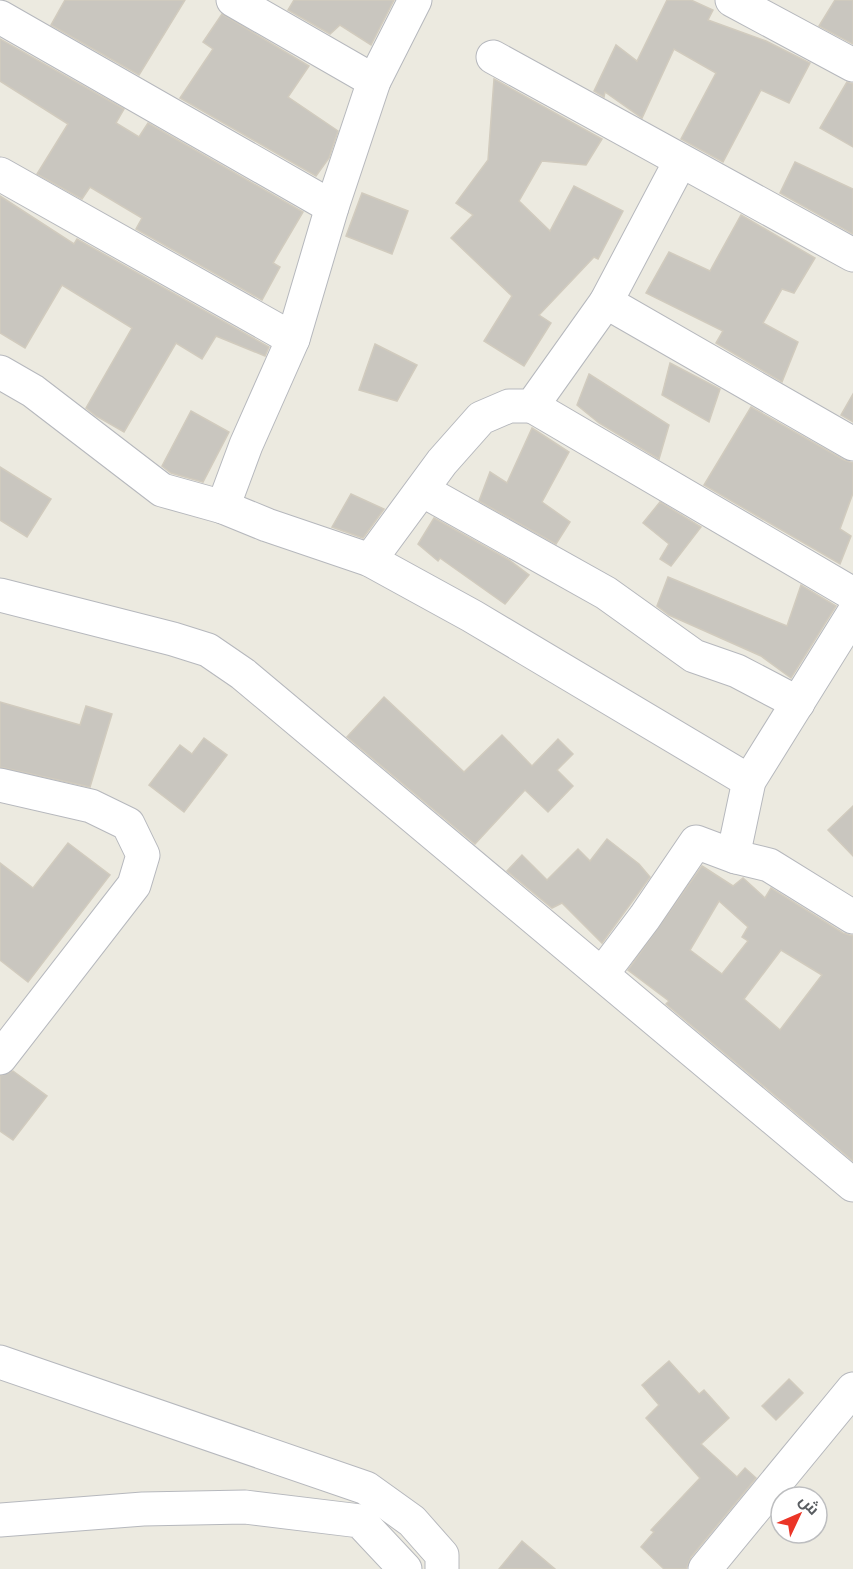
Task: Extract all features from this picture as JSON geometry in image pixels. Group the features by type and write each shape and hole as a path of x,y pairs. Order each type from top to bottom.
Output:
{"street":[{"path":"233,0 374,81"},
{"path":"223,507 293,339 332,207 374,81 415,0"},
{"path":"732,0 853,65"},
{"path":"0,17 332,207"},
{"path":"493,57 680,162 853,255"},
{"path":"532,406 606,302 680,162"},
{"path":"0,174 293,339"},
{"path":"606,302 853,444"},
{"path":"0,372 33,391 162,490 223,507 267,525 370,560 472,616 749,781"},
{"path":"370,560 422,490 481,418 509,406 532,406 853,594"},
{"path":"422,490 606,593 694,656 736,670 798,702"},
{"path":"0,595 208,650 243,674 312,729 853,1185"},
{"path":"736,858 735,847 749,781 853,614"},
{"path":"0,785 91,806 128,824 143,855 134,885 0,1058"},
{"path":"602,974 645,917 696,842 736,858 769,865 853,917"},
{"path":"0,1362 366,1488 412,1521 442,1555 442,1569"},
{"path":"705,1569 853,1389"},
{"path":"0,1520 143,1509 245,1507 360,1521 405,1569"}],"building":[{"path":"65,0 185,0 139,75 51,25"},
{"path":"294,0 394,0 371,45 340,25 330,34 288,10"},
{"path":"667,0 691,0 713,10 708,20 766,41 810,63 789,103 761,90 723,162 681,139 716,73 674,49 642,118 605,92 604,97 594,91 616,45 637,61"},
{"path":"835,0 853,0 853,44 819,26"},
{"path":"222,14 309,66 288,97 338,131 329,158 316,176 180,98 213,49 203,42"},
{"path":"0,39 124,109 116,123 139,137 148,123 303,212 273,263 280,267 262,300 136,229 142,218 90,187 82,199 37,174 68,124 0,81"},
{"path":"494,79 602,139 586,165 542,161 519,201 550,231 574,186 623,211 598,259 594,257 539,315 551,323 524,366 484,341 512,296 451,238 473,215 456,203 488,160"},
{"path":"847,82 853,84 853,147 820,128"},
{"path":"795,162 853,189 853,234 780,193"},
{"path":"362,193 408,211 392,254 346,236"},
{"path":"0,196 74,244 77,239 269,347 265,356 216,336 202,359 176,343 124,432 96,416 86,408 132,328 62,285 25,348 0,333"},
{"path":"741,215 815,258 794,293 782,289 763,323 798,342 782,382 716,343 723,331 646,293 669,252 710,271"},
{"path":"375,344 417,365 397,401 359,390"},
{"path":"670,363 720,389 709,422 662,395"},
{"path":"589,374 669,425 659,459 599,423 577,405"},
{"path":"853,394 853,422 841,415"},
{"path":"751,407 853,463 853,493 840,529 851,536 840,564 704,485"},
{"path":"191,411 229,432 203,482 171,473 162,466"},
{"path":"532,428 569,452 542,502 570,522 556,544 479,501 490,472 507,483"},
{"path":"0,467 51,499 27,537 0,520"},
{"path":"351,494 384,509 363,538 332,527"},
{"path":"660,502 701,527 671,566 660,559 669,544 643,523"},
{"path":"434,518 509,560 529,575 505,604 440,558 438,561 418,544"},
{"path":"668,577 787,626 801,585 836,606 791,678 761,656 669,615 657,606"},
{"path":"384,697 464,772 502,735 532,766 558,739 573,754 557,770 573,786 548,812 525,790 475,844 347,737"},
{"path":"0,702 80,725 86,706 112,714 90,787 0,767"},
{"path":"204,738 227,755 184,812 149,785 180,745 192,754"},
{"path":"853,806 853,856 828,830"},
{"path":"607,839 639,864 650,877 602,943 562,903 552,908 507,871 522,855 547,880 578,849 590,861"},
{"path":"68,843 110,875 28,982 0,960 0,863 33,888"},
{"path":"702,866 733,886 743,878 765,898 771,888 843,933 853,936 853,1161 666,1004 669,1001 628,970","holes":["719,901 748,927 742,937 748,941 722,974 690,950","781,950 822,975 780,1030 744,999"]},
{"path":"13,1071 47,1096 13,1140 0,1131 0,1076"},
{"path":"669,1361 699,1394 704,1390 729,1418 701,1444 737,1477 745,1468 756,1478 691,1557 686,1569 664,1569 641,1547 654,1532 651,1530 700,1478 646,1418 659,1405 642,1385"},
{"path":"789,1379 803,1393 776,1420 762,1406"},
{"path":"522,1541 555,1569 499,1569"}]}
